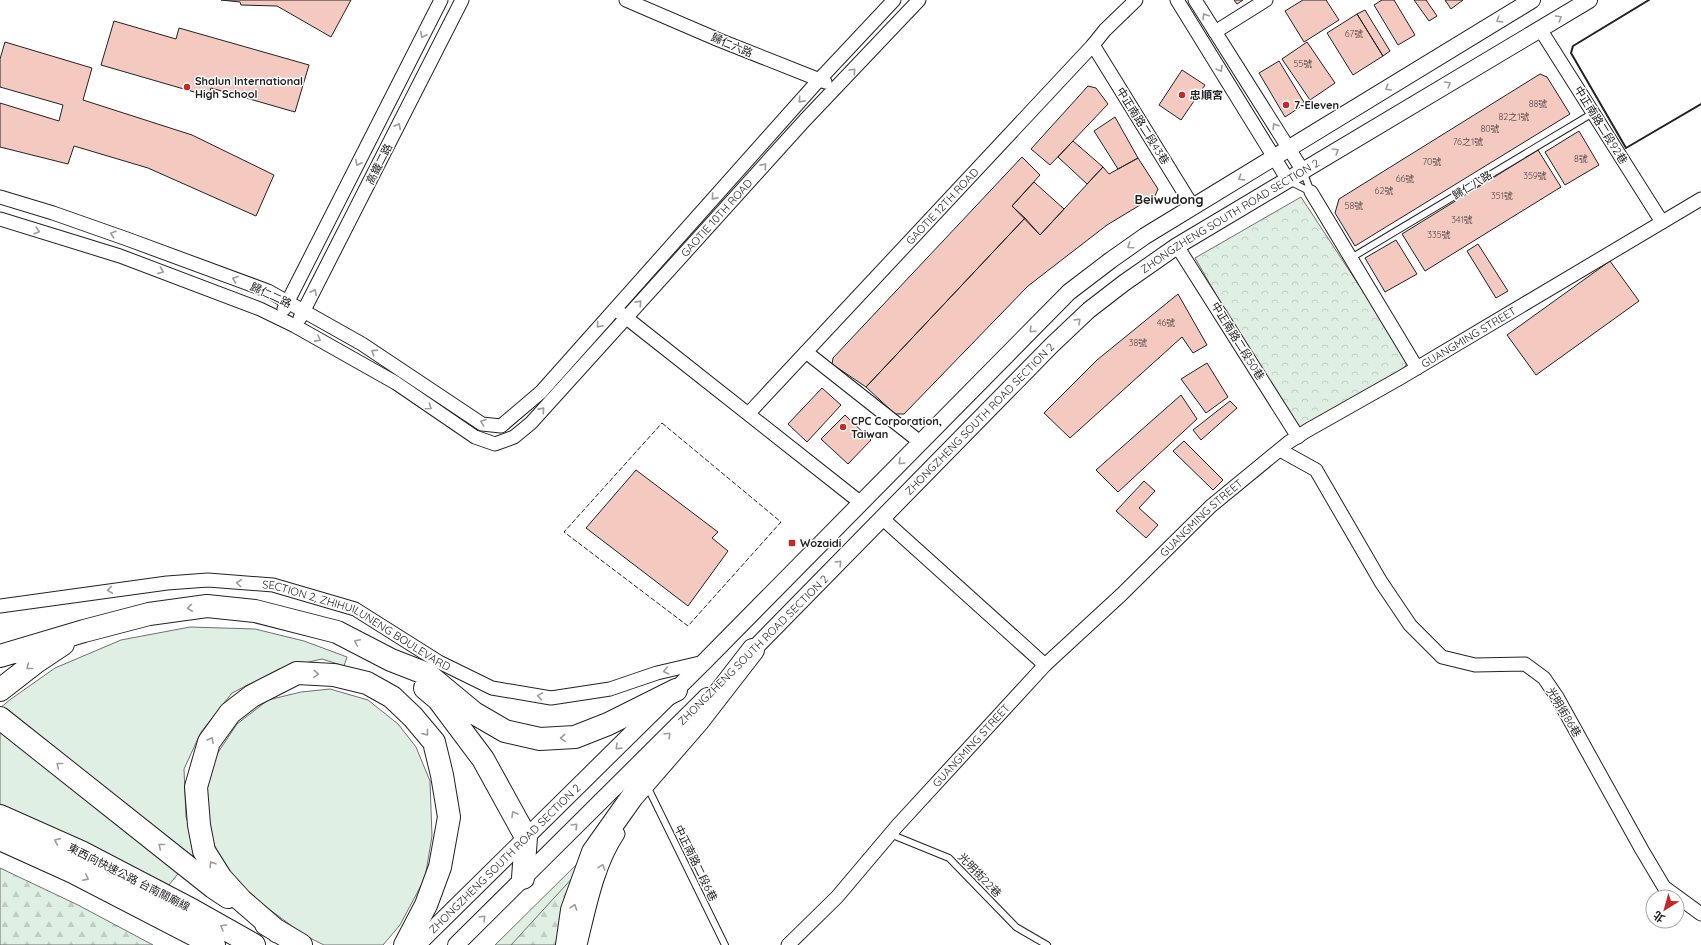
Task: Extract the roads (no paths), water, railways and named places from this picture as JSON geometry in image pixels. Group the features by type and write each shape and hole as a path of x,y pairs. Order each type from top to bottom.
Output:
{"highway":[{"path":"0,656 84,631 149,614 207,606 255,611 337,632 391,660 427,674 474,713 505,731 540,739 575,737 608,724 676,690"},
{"path":"0,690 36,662 84,631"},
{"path":"567,945 572,910 593,852 632,797 698,721 753,650"},
{"path":"391,660 438,699 483,759 526,837 523,878"},
{"path":"278,932 240,900 221,878 204,851 199,825 196,787 209,742 230,713 252,696 298,673 334,675 367,683 392,697 413,717 434,742 441,768 449,818 440,866 426,905 405,945"},
{"path":"0,718 213,888 278,932 301,945"},
{"name":"東西向快速公路 台南關廟線","path":"0,816 81,852 185,918 214,945"},
{"name":"東西向快速公路 台南關廟線","path":"0,839 73,872 254,945"}],"street":[{"name":"高鐵二路","path":"281,319 287,301 441,0"},
{"name":"高鐵二路","path":"295,326 305,311 462,0"},
{"name":"歸仁六路","path":"626,0 818,81 839,86"},
{"name":"GAOTIE 10TH ROAD","path":"517,413 541,392 614,308 818,81 894,0"},
{"name":"GAOTIE 10TH ROAD","path":"514,437 531,423 919,0"},
{"name":"GAOTIE 12TH ROAD","path":"749,413 1106,30 1136,0"},
{"path":"1177,0 1288,180"},
{"path":"1195,0 1303,171"},
{"path":"1215,32 1266,0"},
{"name":"ZHONGZHENG SOUTH ROAD SECTION 2","path":"456,945 753,650 1052,345 1089,310 1124,283 1177,246 1589,0"},
{"name":"ZHONGZHENG SOUTH ROAD SECTION 2","path":"417,945 704,662 1069,292 1145,236 1526,2"},
{"name":"中正南路二段92巷","path":"1540,29 1662,222"},
{"name":"中正南路二段43巷","path":"1093,45 1193,207"},
{"path":"1311,192 1417,368"},
{"name":"歸仁二路","path":"0,197 53,213 268,291 362,344 482,424 501,426 517,413"},
{"name":"GUANGMING STREET","path":"788,945 837,897 890,834 1045,665 1121,595 1211,506 1298,437 1701,199"},
{"name":"歸仁二路","path":"0,219 120,256 260,309 295,326 396,383 475,437 495,444 514,437"},
{"name":"中正南路二段50巷","path":"1177,246 1298,437"},
{"path":"614,308 749,413 861,503"},
{"path":"806,352 920,442"},
{"name":"光明街86巷","path":"1280,450 1316,470 1381,582 1410,625 1442,657 1476,665 1525,664 1544,678 1557,697 1664,887 1701,914"},
{"path":"883,519 1045,665"},
{"name":"SECTION 2, ZHIHUILUNENG BOULEVARD","path":"0,606 166,583 208,580 273,585 354,609 439,662 492,688 551,698 610,689 657,673 704,662"},
{"path":"580,945 590,905 609,848 649,790 662,764"}],"lane":[{"name":"歸仁八路","path":"1351,258 1593,113"},
{"path":"1303,171 1311,192"},
{"path":"1288,180 1311,192"},
{"name":"中正南路二段6巷","path":"649,790 725,945"},
{"name":"光明街22巷","path":"890,834 949,858 1016,927 1046,945"}],"place":[{"name":"Shalun International High School","path":"187,87"},
{"name":"忠順宮","path":"1182,95"},
{"name":"7-Eleven","path":"1286,105"},
{"name":"CPC Corporation, Taiwan","path":"843,427"},
{"name":"Wozaidi","path":"792,543"}],"district":[{"name":"Beiwudong","path":"1169,199"}]}
